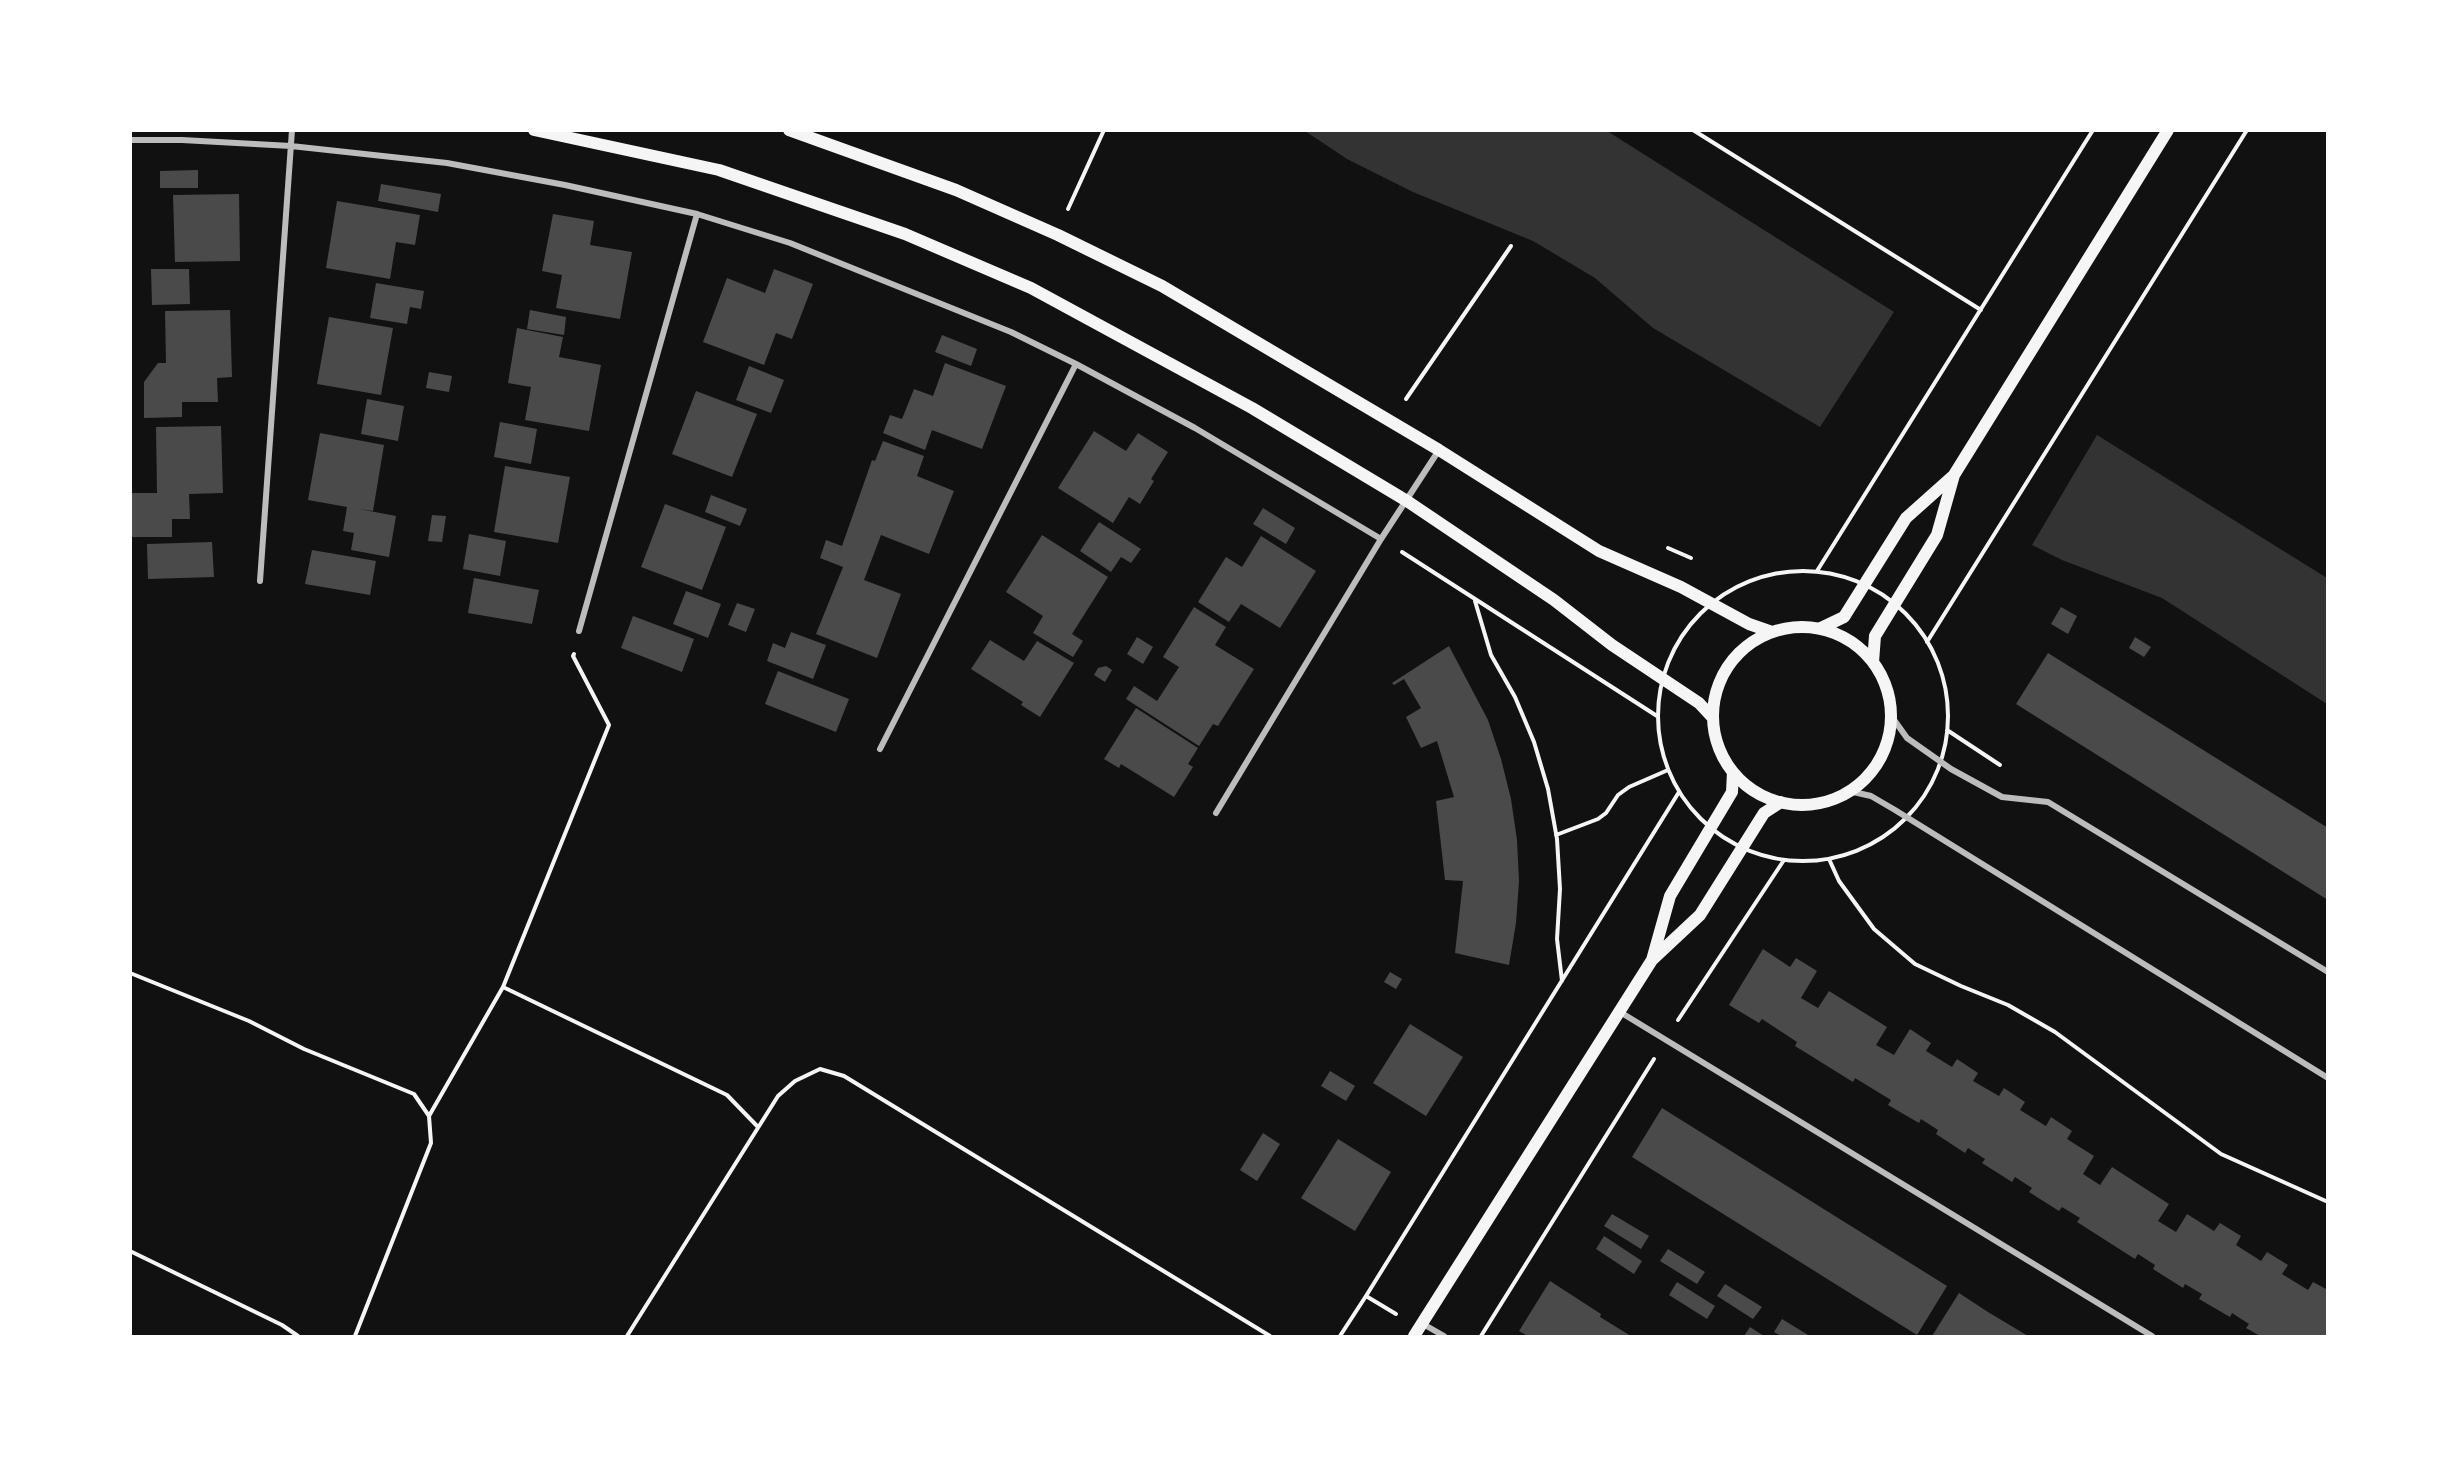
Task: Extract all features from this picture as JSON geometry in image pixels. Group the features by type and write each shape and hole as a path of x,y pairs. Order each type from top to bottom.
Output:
{"main road":[{"path":"534,130 719,170 905,234 1000,274 1089,317 1222,391 1407,501 1554,600 1612,645 1699,703 1713,718"},
{"path":"789,130 956,190 1058,235 1162,286 1439,450 1599,551 1711,603 1749,624 1772,632"},
{"path":"1873,662 1875,636 1937,535 1954,475 2168,130"},
{"path":"1821,628 1844,617 1905,518 1954,475"},
{"path":"1799,626 1821,628 1858,646 1873,662 1886,685 1892,717 1886,748 1869,775 1849,791 1829,801 1813,805 1781,802 1752,790 1733,772 1721,753 1715,738 1713,718 1716,691 1730,662 1753,641 1772,632 1799,626"},
{"path":"1652,960 1670,896 1732,792 1733,772"},
{"path":"1419,1330 1652,960 1700,915 1764,813 1781,802"}],"street":[{"path":"260,581 292,130"},
{"path":"130,140 182,140 291,146 447,163 566,185 697,214 790,243 1011,332 1076,364 1195,428 1382,539"},
{"path":"579,631 697,214"},
{"path":"880,749 1076,364"},
{"path":"1216,813 1382,539 1439,450"},
{"path":"1892,717 1907,738 1952,769 2002,797 2048,802 2328,972"},
{"path":"1849,791 1871,796 1907,817 2328,1078"},
{"path":"1620,1012 2152,1336"},
{"path":"1419,1330 1444,1336"}],"path":[{"path":"1693,130 1981,310"},
{"path":"1340,1336 1679,792 1660,746 1657,716 1662,679 1676,644 1693,620 1728,591 1755,578 1784,572 1817,572 2093,130"},
{"path":"1947,730 1948,709 1943,679 1927,642 2247,130"},
{"path":"1404,403 1511,246"},
{"path":"1382,539 1475,601 1657,716"},
{"path":"1475,601 1491,655 1515,697 1534,742 1548,789 1556,836 1560,889 1557,939 1562,982"},
{"path":"429,1116 503,987 609,726 573,656 579,631"},
{"path":"1556,836 1598,819 1624,791 1668,770"},
{"path":"1481,1336 1665,1040 1784,860 1814,861 1857,851 1884,837 1907,817"},
{"path":"1829,858 1839,881 1874,929 1915,964 2008,1005 2055,1032 2221,1154 2328,1202"},
{"path":"130,973 249,1021 304,1049 414,1094 429,1116 431,1143 355,1336"},
{"path":"503,987 727,1095 758,1127"},
{"path":"627,1336 778,1096 795,1081 820,1068 844,1076 1270,1336"},
{"path":"130,1251 282,1325 298,1336"},
{"path":"1366,1296 1419,1330"}],"shaded area":[{"path":"1305,131 1607,131 1894,312 1820,427 1653,328 1595,278 1533,241 1413,192 1347,159"},
{"path":"2097,435 2327,578 2327,704 2162,598 2062,560 2032,545"}],"building":[{"path":"198,170 198,188 160,188 160,171"},
{"path":"381,184 441,194 438,212 378,201"},
{"path":"239,194 240,261 175,262 173,195"},
{"path":"337,201 420,215 415,245 396,242 390,279 326,268"},
{"path":"553,214 594,221 590,245 632,252 620,319 556,308 562,275 542,271"},
{"path":"151,269 189,269 190,304 152,305"},
{"path":"774,269 813,284 792,339 776,333 764,365 703,342 727,278 765,293"},
{"path":"376,283 424,291 421,309 410,307 407,324 370,318"},
{"path":"230,310 232,377 217,378 218,402 182,402 182,417 144,418 144,382 158,363 166,363 165,311"},
{"path":"530,310 566,317 564,335 527,329"},
{"path":"329,317 393,328 381,395 317,384"},
{"path":"517,328 563,337 559,357 601,365 589,431 525,420 531,387 508,383"},
{"path":"942,335 977,349 971,366 935,352"},
{"path":"945,363 1006,386 982,449 932,430 925,450 883,433 890,415 902,419 914,389 933,396"},
{"path":"749,366 784,380 771,413 736,400"},
{"path":"429,372 452,376 449,392 426,388"},
{"path":"696,391 757,414 732,477 672,454"},
{"path":"367,399 404,406 398,441 361,434"},
{"path":"500,422 537,429 531,464 494,457"},
{"path":"221,426 223,493 189,494 190,519 172,519 172,537 130,537 130,493 157,493 156,427"},
{"path":"1094,431 1126,451 1138,433 1168,452 1151,479 1154,481 1140,504 1129,497 1113,523 1058,488"},
{"path":"320,433 384,445 373,511 359,509 396,516 389,557 351,550 354,533 343,531 347,507 308,500"},
{"path":"883,441 924,456 917,476 954,491 929,554 881,535 864,580 901,594 877,658 816,634 843,567 820,558 826,540 842,546 872,460 875,461"},
{"path":"505,466 570,477 558,543 494,532"},
{"path":"711,495 747,509 740,526 705,512"},
{"path":"665,504 726,527 702,590 641,567"},
{"path":"1263,508 1295,528 1286,544 1253,524"},
{"path":"432,515 446,516 442,542 428,541"},
{"path":"1099,522 1141,549 1131,563 1121,557 1111,572 1080,551"},
{"path":"469,534 506,541 500,576 463,569"},
{"path":"1042,535 1108,577 1072,634 1083,641 1073,657 1033,633 1043,616 1006,592"},
{"path":"1261,536 1316,571 1280,628 1241,604 1229,622 1198,602 1226,557 1242,567"},
{"path":"212,542 214,577 148,579 147,544"},
{"path":"312,550 376,561 370,595 305,584"},
{"path":"474,578 539,590 532,624 468,613"},
{"path":"686,591 721,604 708,638 673,624"},
{"path":"737,603 755,609 746,632 728,625"},
{"path":"1194,607 1226,627 1215,645 1254,669 1218,726 1213,724 1199,746 1126,699 1134,686 1157,701 1179,667 1163,657"},
{"path":"2061,607 2077,616 2068,634 2051,624"},
{"path":"633,616 694,639 682,672 621,648"},
{"path":"791,632 826,645 813,679 767,661 773,643 785,648"},
{"path":"1137,637 1153,647 1143,664 1127,654"},
{"path":"2135,637 2151,647 2144,657 2129,648"},
{"path":"990,640 1024,661 1037,641 1074,663 1040,717 1021,705 1023,702 971,669"},
{"path":"1449,646 1488,720 1511,799 1517,840 1519,881 1516,923 1509,965 1455,953 1463,881 1445,880 1436,801 1454,797 1437,741 1421,748 1406,717 1421,708 1404,679 1394,685 1392,683"},
{"path":"2048,653 2328,828 2328,900 2016,704"},
{"path":"1106,666 1112,670 1105,682 1094,675 1098,668"},
{"path":"778,671 849,699 836,732 765,704"},
{"path":"1136,708 1198,748 1188,764 1193,767 1174,797 1121,764 1119,768 1104,759"},
{"path":"1763,949 1790,967 1796,958 1817,971 1801,998 1818,1008 1829,991 1887,1027 1876,1045 1894,1055 1910,1029 1931,1043 1926,1051 1952,1067 1957,1059 1978,1073 1973,1081 1999,1096 2004,1088 2025,1102 2020,1110 2046,1126 2051,1117 2072,1131 2067,1139 2094,1156 2083,1174 2100,1185 2112,1167 2169,1204 2158,1221 2176,1232 2187,1214 2214,1231 2220,1223 2241,1236 2236,1245 2261,1261 2267,1252 2288,1265 2282,1274 2308,1290 2313,1282 2328,1290 2328,1336 2260,1336 2246,1328 2249,1324 2232,1313 2230,1317 2199,1299 2202,1294 2185,1284 2183,1288 2153,1269 2155,1265 2138,1254 2135,1259 2077,1222 2080,1218 2062,1207 2059,1211 2029,1192 2032,1188 2015,1177 2012,1182 1982,1163 1985,1159 1968,1148 1965,1153 1936,1134 1938,1130 1921,1119 1919,1123 1888,1105 1891,1100 1855,1078 1853,1082 1795,1046 1797,1042 1762,1019 1759,1023 1729,1005"},
{"path":"1390,972 1402,979 1396,989 1384,982"},
{"path":"1410,1024 1463,1057 1426,1116 1373,1083"},
{"path":"1330,1071 1355,1086 1346,1101 1321,1086"},
{"path":"1662,1108 1947,1286 1917,1335 1632,1157"},
{"path":"1263,1133 1280,1144 1257,1181 1240,1170"},
{"path":"1338,1139 1391,1172 1355,1231 1301,1198"},
{"path":"1612,1214 1649,1236 1641,1249 1604,1226"},
{"path":"1604,1236 1642,1261 1634,1274 1596,1249"},
{"path":"1668,1249 1705,1272 1697,1284 1660,1261"},
{"path":"1550,1281 1631,1336 1528,1336 1519,1331"},
{"path":"1677,1282 1715,1306 1707,1319 1669,1295"},
{"path":"1725,1284 1762,1307 1753,1319 1717,1296"},
{"path":"1959,1293 1988,1312 2028,1336 1932,1336"},
{"path":"1782,1319 1810,1336 1781,1336 1774,1332"},
{"path":"1750,1327 1764,1336 1744,1336"}]}
